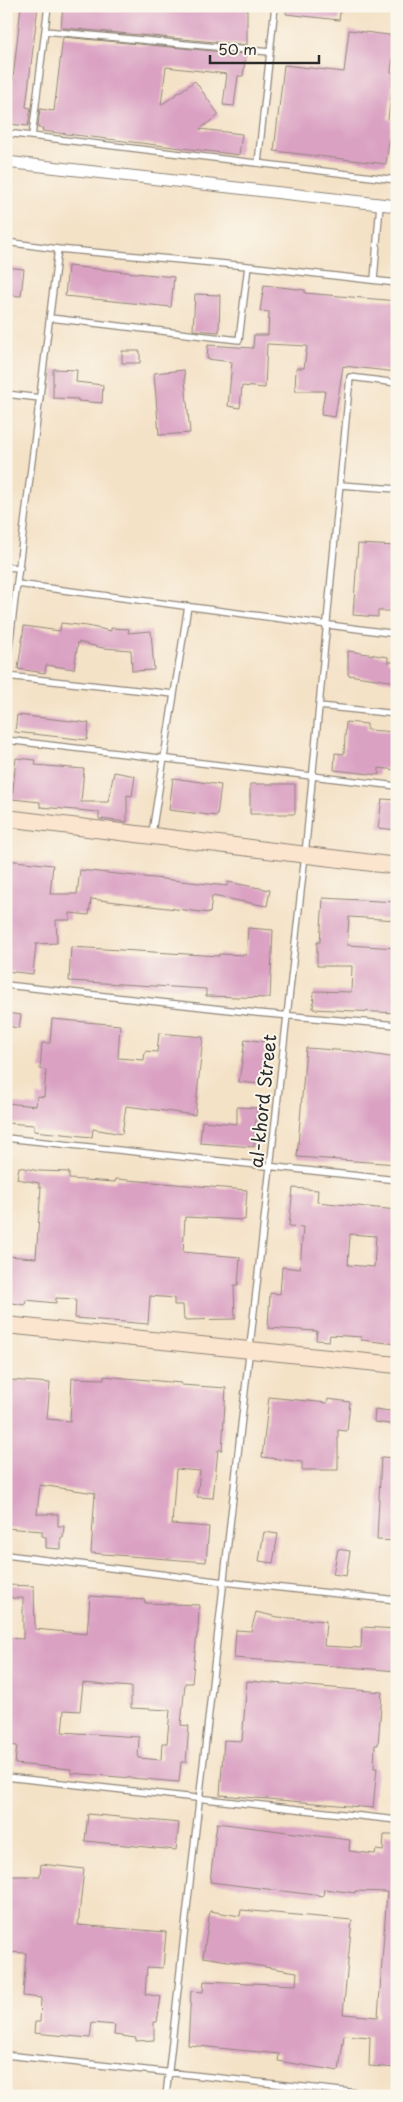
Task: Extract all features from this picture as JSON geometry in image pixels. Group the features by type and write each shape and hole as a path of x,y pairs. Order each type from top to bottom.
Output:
{"street":[{"path":"6,162 397,206"},
{"path":"6,818 397,866"},
{"path":"6,1325 397,1365"}],"lane":[{"path":"32,136 48,6"},
{"path":"258,163 275,6"},
{"path":"6,24 8,7"},
{"path":"44,31 270,52"},
{"path":"6,132 397,180"},
{"path":"374,280 380,204"},
{"path":"6,242 58,249 248,266 397,283"},
{"path":"6,672 58,249"},
{"path":"50,318 239,340 248,266"},
{"name":"al-khord Street","path":"166,2096 305,855 350,377 397,383"},
{"path":"6,394 40,398"},
{"path":"340,484 397,488"},
{"path":"6,567 20,568"},
{"path":"17,584 397,634"},
{"path":"152,836 188,606"},
{"path":"6,676 174,694"},
{"path":"319,706 397,714"},
{"path":"6,740 312,778 397,786"},
{"path":"6,985 397,1025"},
{"path":"6,1138 397,1180"},
{"path":"6,1555 224,1582 397,1600"},
{"path":"6,1777 397,1820"},
{"path":"6,2055 387,2096"}],"building":[{"path":"21,6 38,6 26,107 31,108 28,126 8,124"},
{"path":"63,6 247,6 247,45 65,28 61,27"},
{"path":"287,6 341,6 339,20 286,14"},
{"path":"349,30 396,36 391,72 394,73 388,119 392,120 386,164 274,151 284,65 344,72"},
{"path":"63,37 246,54 243,76 238,76 234,106 223,105 227,74 166,67 161,105 195,81 219,115 200,129 242,134 239,155 42,131 43,128 38,128 40,109 54,111"},
{"path":"68,266 174,277 171,307 65,296"},
{"path":"6,267 24,269 21,296 6,295"},
{"path":"264,285 305,290 305,293 397,301 397,372 343,366 335,417 321,415 325,391 295,391 296,368 304,368 307,346 267,344 265,388 242,386 240,408 228,406 232,362 207,359 208,345 253,348 254,335 268,335 269,312 260,311"},
{"path":"195,294 220,295 219,332 193,330"},
{"path":"122,351 140,351 140,363 122,363"},
{"path":"53,369 77,370 76,382 103,385 102,403 78,401 78,399 53,398"},
{"path":"184,370 190,433 159,435 154,373"},
{"path":"358,544 397,546 397,611 378,611 378,617 353,615"},
{"path":"61,623 111,631 111,628 129,629 128,633 151,631 154,670 132,671 131,650 103,648 78,642 74,669 46,665 45,673 18,669 24,626 60,631"},
{"path":"348,651 388,657 388,662 397,662 397,682 348,675"},
{"path":"17,715 89,723 87,740 15,732"},
{"path":"346,722 367,724 367,730 397,732 397,770 379,768 379,775 334,770 335,753 344,754"},
{"path":"16,758 36,760 35,765 84,769 81,802 108,802 114,772 135,776 132,796 127,795 127,822 99,819 99,812 40,807 40,802 12,799"},
{"path":"173,778 221,785 217,816 169,810"},
{"path":"250,784 295,784 295,814 250,814"},
{"path":"382,799 397,800 397,830 378,828"},
{"path":"6,860 53,865 50,894 77,894 80,870 227,886 228,882 270,890 267,906 212,896 210,913 91,899 89,915 70,913 70,920 56,920 57,943 36,944 33,974 6,971"},
{"path":"323,898 397,902 397,920 349,917 347,945 397,948 397,1013 313,1009 314,991 351,992 352,966 317,966 317,942 320,942"},
{"path":"248,928 273,930 270,998 206,996 206,989 69,981 71,947 219,956 219,954 246,955"},
{"path":"6,1013 21,1015 19,1028 6,1026"},
{"path":"52,1019 120,1025 118,1058 144,1060 145,1051 157,1052 159,1033 203,1037 195,1115 126,1106 122,1134 93,1129 92,1137 34,1131 34,1125 6,1123 6,1103 36,1106 37,1096 44,1097 46,1070 40,1069 42,1043 50,1043"},
{"path":"245,1039 266,1042 260,1084 239,1082"},
{"path":"306,1048 350,1051 397,1058 397,1164 297,1157"},
{"path":"237,1107 257,1108 254,1147 200,1143 202,1121 237,1124"},
{"path":"19,1167 39,1171 69,1172 69,1179 115,1182 116,1179 247,1190 245,1220 185,1217 183,1252 240,1257 238,1285 234,1285 235,1319 184,1320 183,1305 174,1305 174,1298 150,1296 148,1324 75,1318 76,1299 56,1298 56,1303 26,1300 25,1305 6,1302 6,1256 36,1258 41,1187 39,1187 39,1183 17,1179"},
{"path":"293,1188 318,1190 317,1202 397,1210 397,1344 361,1340 362,1337 330,1335 329,1341 316,1340 317,1331 268,1328 270,1293 280,1294 282,1267 300,1269 303,1227 289,1226","holes":["350,1234 376,1236 374,1267 348,1265"]},
{"path":"104,1376 226,1388 222,1450 218,1450 213,1498 197,1497 200,1471 176,1469 172,1524 209,1527 206,1562 91,1553 95,1493 40,1485 37,1514 58,1514 58,1526 64,1526 63,1538 61,1537 61,1549 46,1548 46,1537 42,1536 42,1531 6,1528 6,1390 11,1390 11,1380 50,1383 47,1419 70,1421 72,1378 104,1379"},
{"path":"269,1397 327,1403 328,1399 350,1402 347,1431 338,1430 338,1470 302,1470 302,1462 262,1457"},
{"path":"375,1409 397,1412 397,1425 374,1422"},
{"path":"381,1457 397,1458 397,1541 377,1540"},
{"path":"264,1532 278,1534 273,1563 259,1561"},
{"path":"338,1549 350,1551 346,1576 333,1574"},
{"path":"6,1585 34,1586 35,1629 87,1634 90,1596 145,1600 145,1603 199,1605 198,1633 192,1683 185,1683 181,1725 189,1726 186,1762 181,1762 179,1782 71,1773 71,1769 15,1764 17,1746 6,1745 6,1638 23,1639 23,1598 11,1598 11,1596 6,1595","holes":["83,1683 131,1687 131,1708 170,1710 167,1743 162,1743 161,1760 138,1758 139,1737 62,1732 64,1710 80,1711"]},
{"path":"256,1612 278,1617 326,1621 324,1646 361,1648 362,1627 397,1629 397,1671 234,1658 236,1630 251,1631"},
{"path":"247,1681 382,1692 378,1745 375,1745 374,1768 377,1768 373,1808 220,1795 224,1740 242,1741"},
{"path":"88,1814 179,1823 176,1850 85,1841"},
{"path":"217,1823 350,1840 349,1851 375,1854 376,1850 383,1851 384,1835 395,1835 393,1877 397,1877 397,2068 369,2066 370,2037 344,2035 339,2071 278,2061 279,2054 188,2045 191,1991 203,1992 204,1981 296,1985 297,1972 203,1957 210,1911 240,1916 241,1910 352,1920 343,2014 378,2017 387,1892 355,1891 355,1893 324,1889 323,1896 210,1882"},
{"path":"41,1864 84,1869 78,1925 166,1932 163,1968 147,1967 145,1994 161,1997 157,2022 154,2022 154,2040 136,2041 136,2038 114,2035 115,2025 92,2023 90,2038 34,2033 35,2022 40,2022 41,1998 23,1996 26,1953 6,1952 6,1876 40,1876"}]}
